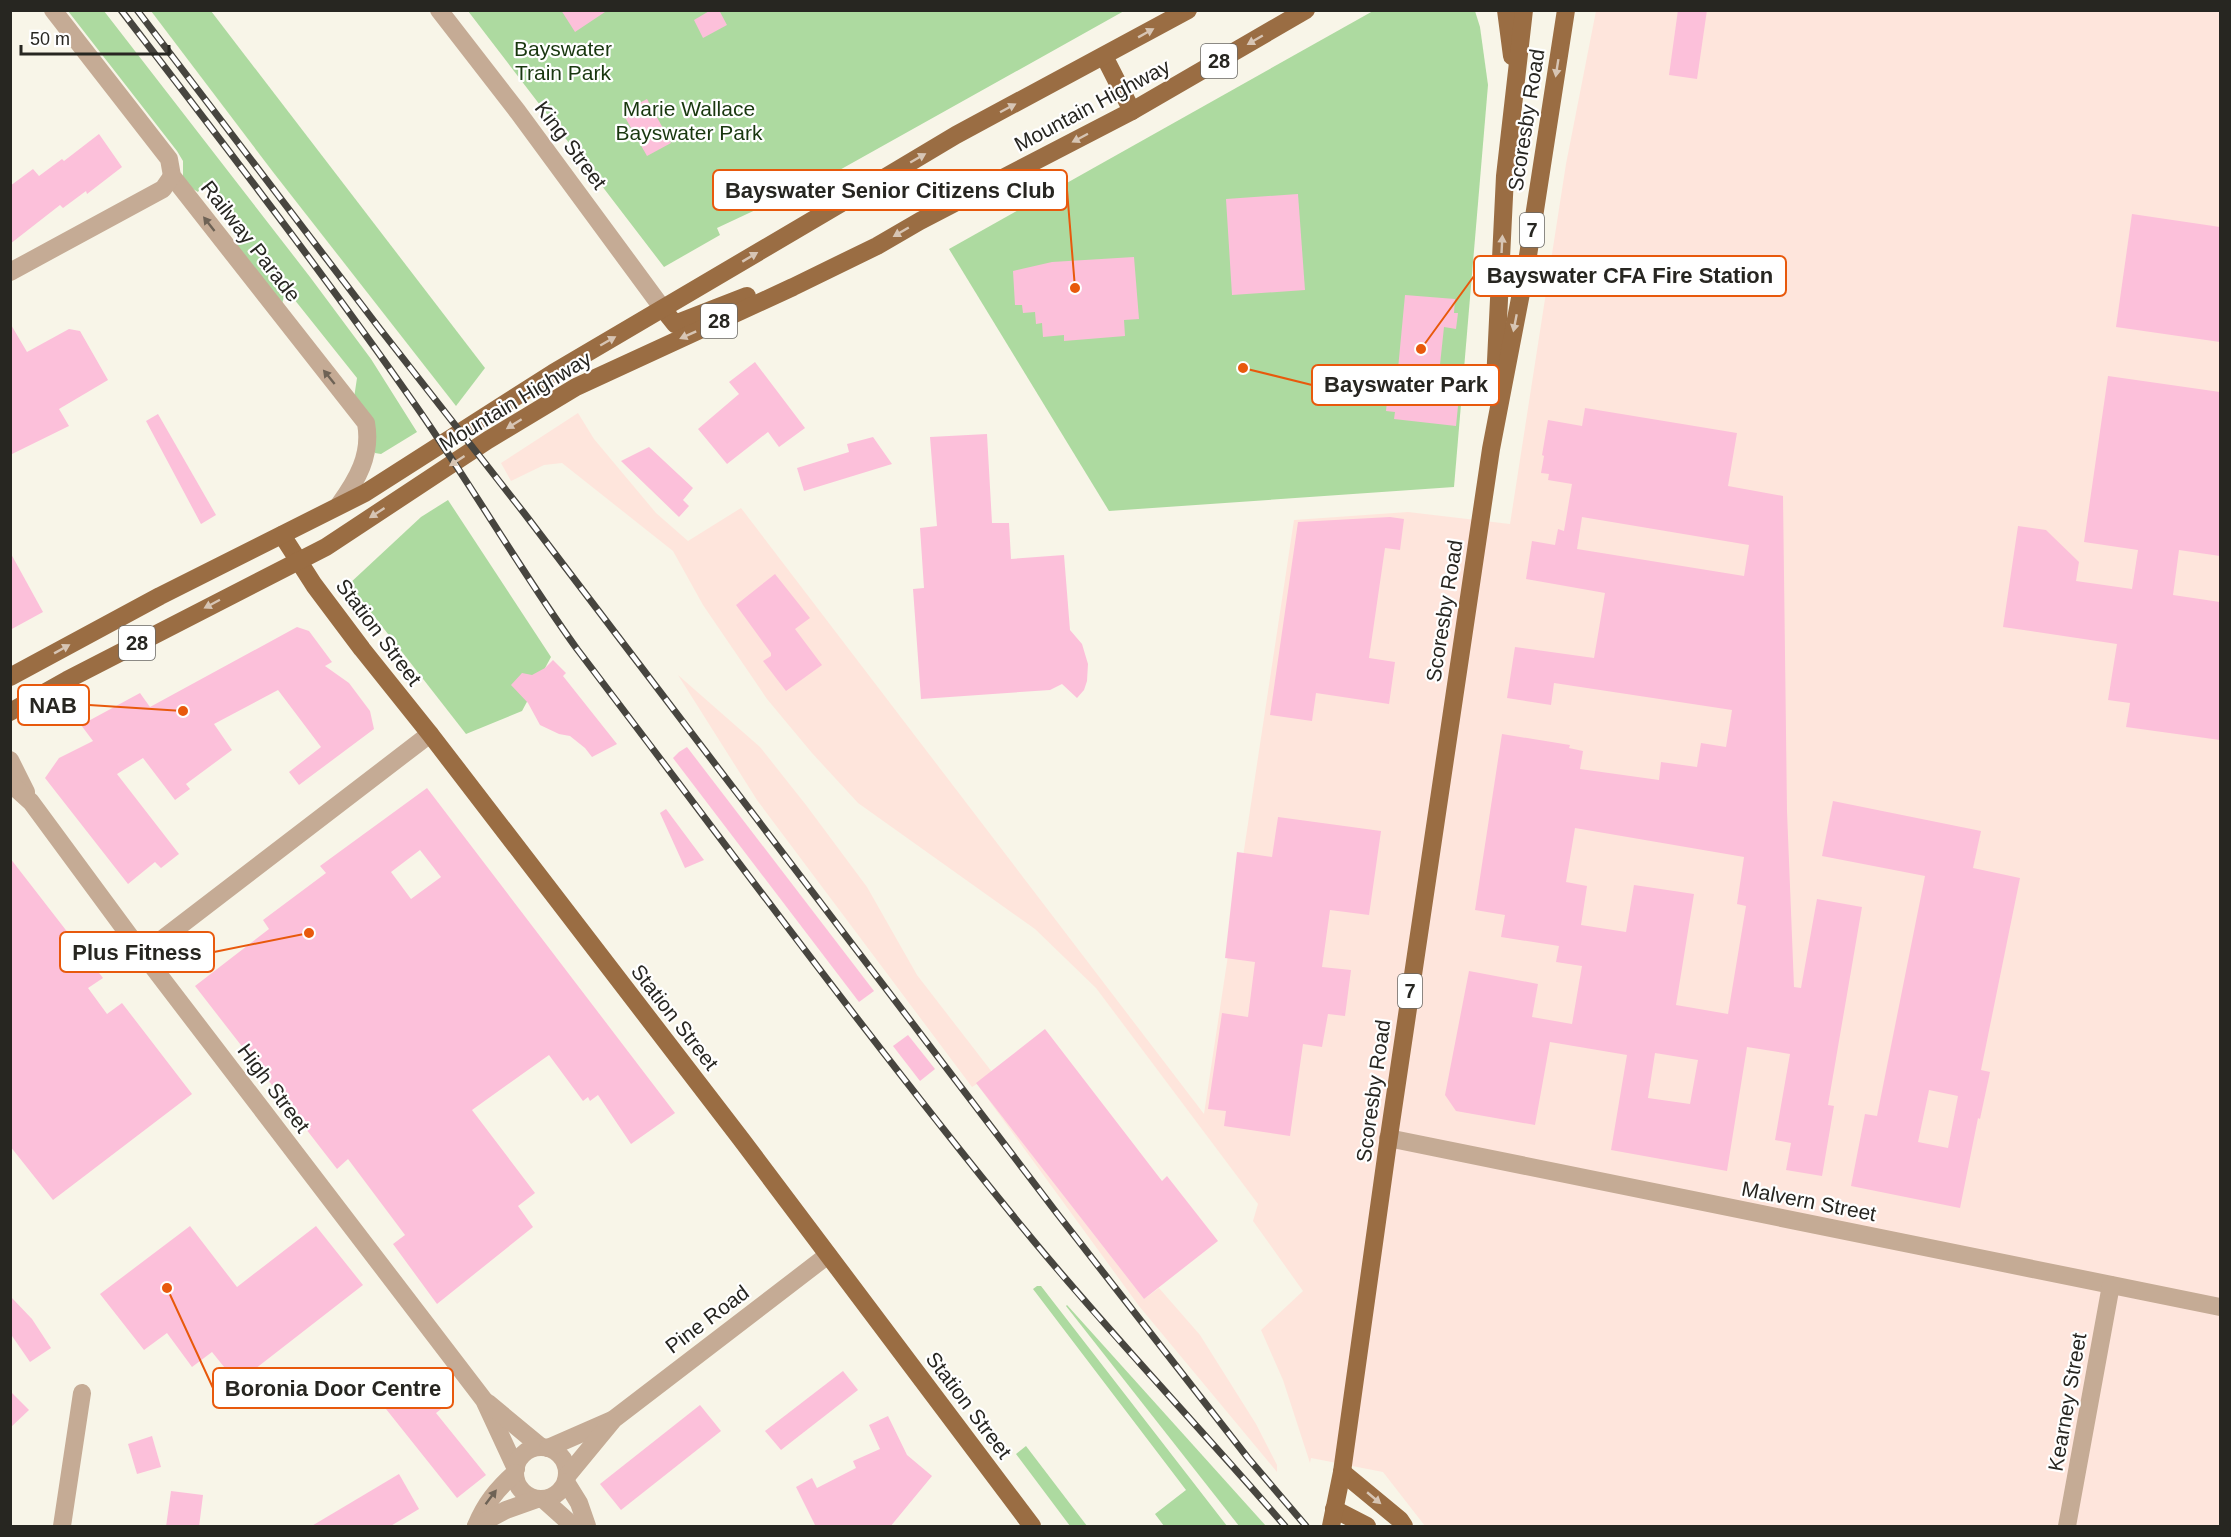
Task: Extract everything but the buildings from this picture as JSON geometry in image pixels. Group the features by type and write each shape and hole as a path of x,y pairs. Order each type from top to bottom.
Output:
{"main road":[{"name":"Mountain Highway","path":"10,677 160,596 365,493 552,373 956,135 1188,10"},
{"name":"Mountain Highway","path":"10,712 67,680 326,547 488,440 576,387 877,246 920,221 1132,111 1306,10"},
{"path":"1506,10 1516,81"},
{"name":"Scoresby Road","path":"1491,449 1505,176 1524,10"},
{"name":"Scoresby Road","path":"1332,1518 1341,1472 1388,1138 1491,449 1527,262 1566,10"},
{"path":"1104,56 1132,111"},
{"path":"663,309 675,324 877,246"},
{"name":"Station Street","path":"282,535 362,649 828,1255 1032,1527"},
{"path":"1341,1472 1400,1520 1404,1527"},
{"path":"1332,1518 1367,1527"}],"street":[{"name":"Railway Parade","path":"53,10 169,159 172,176 366,423 368,446 363,466 339,506"},
{"name":"King Street","path":"440,10 518,111 663,309"},
{"path":"10,272 164,189 172,176"},
{"path":"143,954 430,735"},
{"name":"High Street","path":"10,760 31,802 143,954 484,1400 515,1471"},
{"name":"High Street","path":"10,783 31,802"},
{"name":"Malvern Street","path":"1388,1138 2220,1307"},
{"name":"Pine Road","path":"567,1479 614,1419 828,1255"},
{"name":"Kearney Street","path":"2067,1527 2111,1285"},
{"path":"62,1527 82,1393"},
{"name":"High Street","path":"484,1400 544,1448"},
{"name":"Pine Road","path":"544,1448 614,1419"},
{"path":"544,1448 556,1452 563,1458 567,1467 567,1479 561,1491 552,1497 506,1510 476,1527 484,1507 497,1489 515,1471 520,1458 529,1450 544,1448"},
{"path":"515,1471 521,1490 528,1496 540,1499 573,1527"},
{"path":"567,1479 579,1503 587,1527"}],"shaded area":[{"path":"1596,11 2220,11 2220,1526 1425,1526 1383,1472 1311,1458 1310,1463 1283,1380 1261,1330 1303,1291 1253,1221 1258,1204 1096,988 1035,929 858,803 767,699 703,605 673,551 562,463 544,465 511,481 501,463 578,413 594,439 656,513 688,541 741,508 1204,1114 1294,520 1408,512 1510,524 1566,164"},
{"path":"678,675 760,747 867,887 917,975 992,1072 977,1084 972,1087 757,800"},
{"path":"977,1084 1144,1299 1159,1288 1200,1335 1256,1424 1277,1465 1277,1472 1139,1306"}],"green space":[{"path":"68,11 104,11 371,359 417,432 381,454 375,453 375,428 354,398 357,378 286,289 282,304 236,245 240,225 204,182 198,192 183,183 183,161 177,151"},
{"path":"151,11 211,11 485,368 456,406 273,172"},
{"name":"Marie Wallace Bayswater Park","path":"468,11 1124,11 836,172 717,228 720,235 664,267"},
{"path":"1373,11 1475,11 1480,27 1488,85 1454,487 1109,511 949,249"},
{"path":"448,500 551,657 522,711 466,734 349,584 421,517"},
{"path":"1041,1286 1227,1526 1164,1526 1155,1514 1186,1490 1033,1289"},
{"path":"1067,1305 1266,1526 1239,1526"},
{"path":"1026,1446 1087,1526 1070,1526 1016,1454"}],"railway":[{"path":"121,10 374,347 431,427 534,587 577,649 853,1013 1023,1228 1285,1526"},
{"path":"137,10 380,329 524,513 1056,1212 1248,1458 1306,1526"}],"place":[{"name":"Bayswater Senior Citizens Club","path":"1075,288"},
{"name":"Bayswater CFA Fire Station","path":"1421,349"},
{"name":"Bayswater Park","path":"1243,368"},
{"name":"NAB","path":"183,711"},
{"name":"Plus Fitness","path":"309,933"},
{"name":"Boronia Door Centre","path":"167,1288"}],"park label":[{"name":"Bayswater Train Park","path":"563,60"}]}
